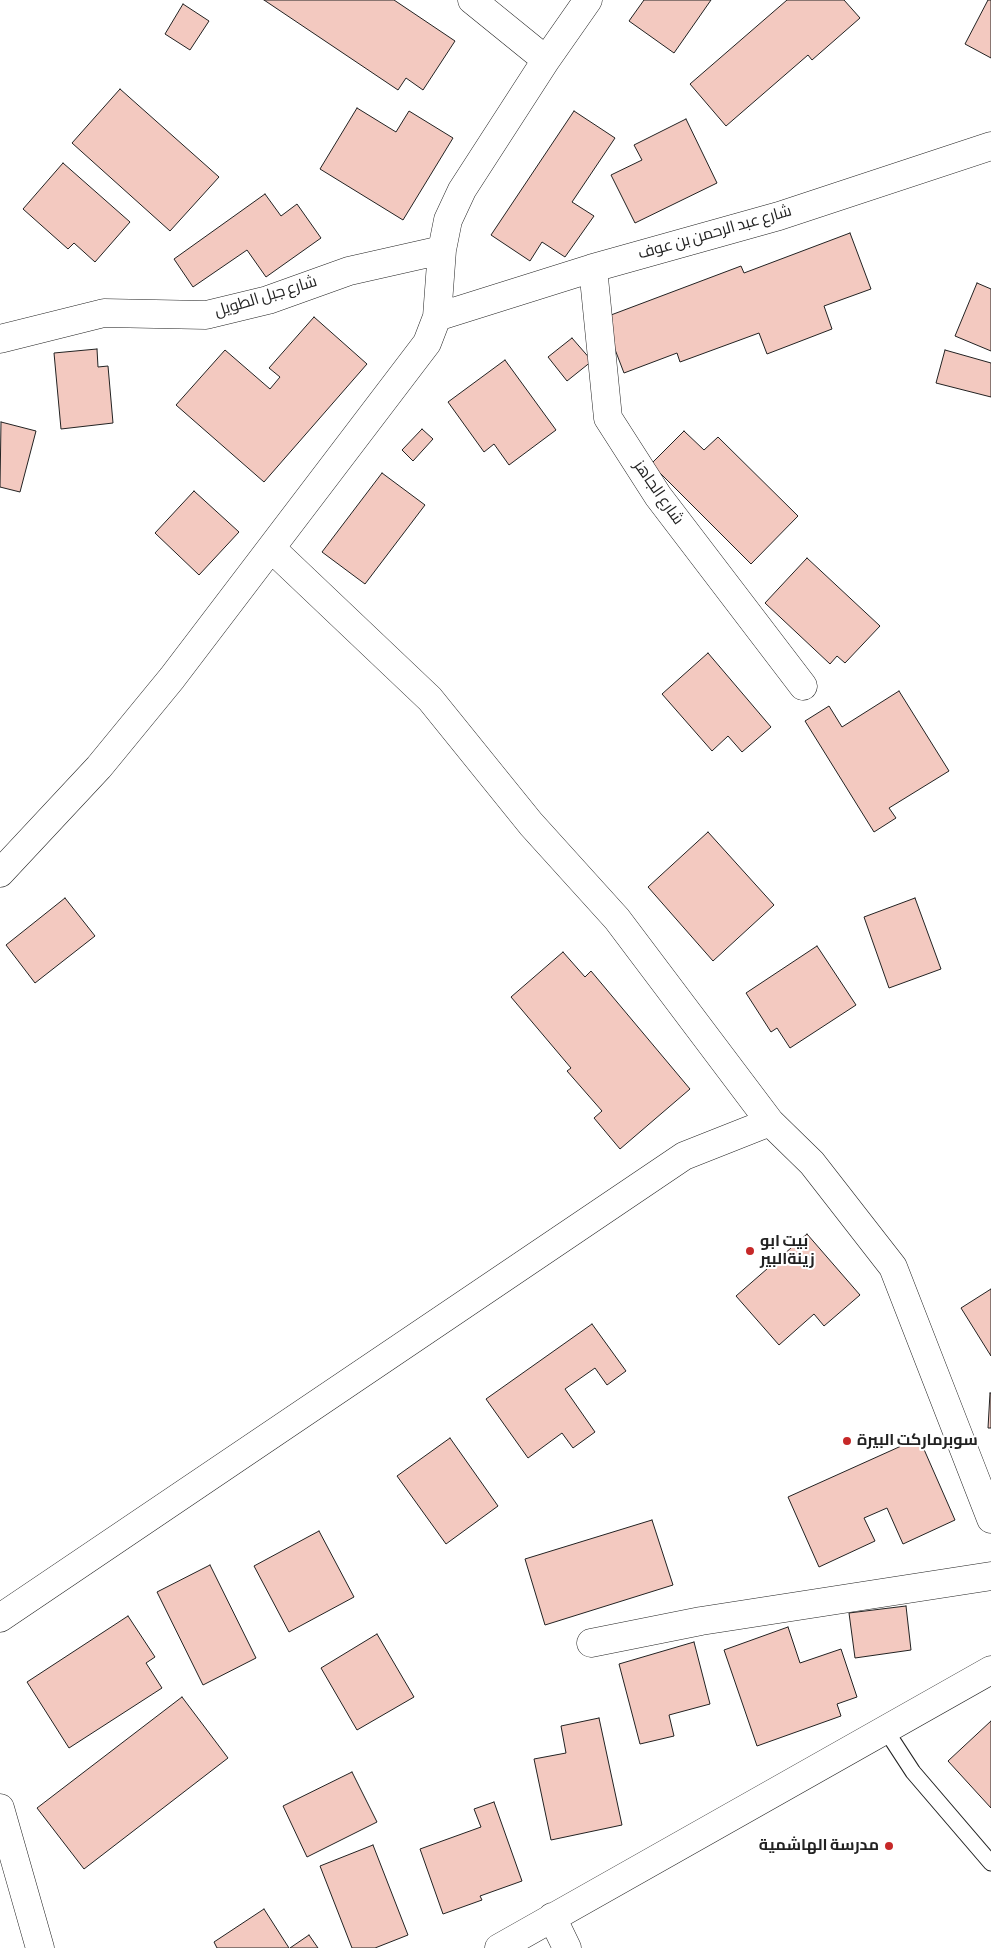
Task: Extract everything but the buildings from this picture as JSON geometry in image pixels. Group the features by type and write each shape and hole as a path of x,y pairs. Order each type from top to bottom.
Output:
{"street":[{"path":"472,0 546,60"},
{"path":"0,874 99,767 172,678 426,343 437,317 442,250 448,220 462,190 546,60 588,0"},
{"name":"شارع عبد الرحمن بن عوف","path":"437,317 593,268 779,216 991,146"},
{"name":"شارع جبل الطويل","path":"0,339 104,313 206,315 268,300 349,272 442,250"},
{"name":"شارع الجاهز","path":"593,268 608,418 658,496 803,686"},
{"path":"272,548 430,699 531,824 617,920 770,1122 812,1164 893,1267 991,1520"},
{"path":"0,1618 684,1156 770,1122"},
{"path":"591,1643 702,1621 991,1576"},
{"path":"499,1948 991,1670"},
{"path":"0,1808 40,1948"},
{"path":"552,1917 567,1948"}],"lane":[{"path":"885,1729 913,1772 991,1863"}],"place":[{"name":"بيت ابو زينةالبير","path":"750,1251"},
{"name":"سوبرماركت البيرة","path":"847,1441"},
{"name":"مدرسة الهاشمية","path":"889,1846"}]}
